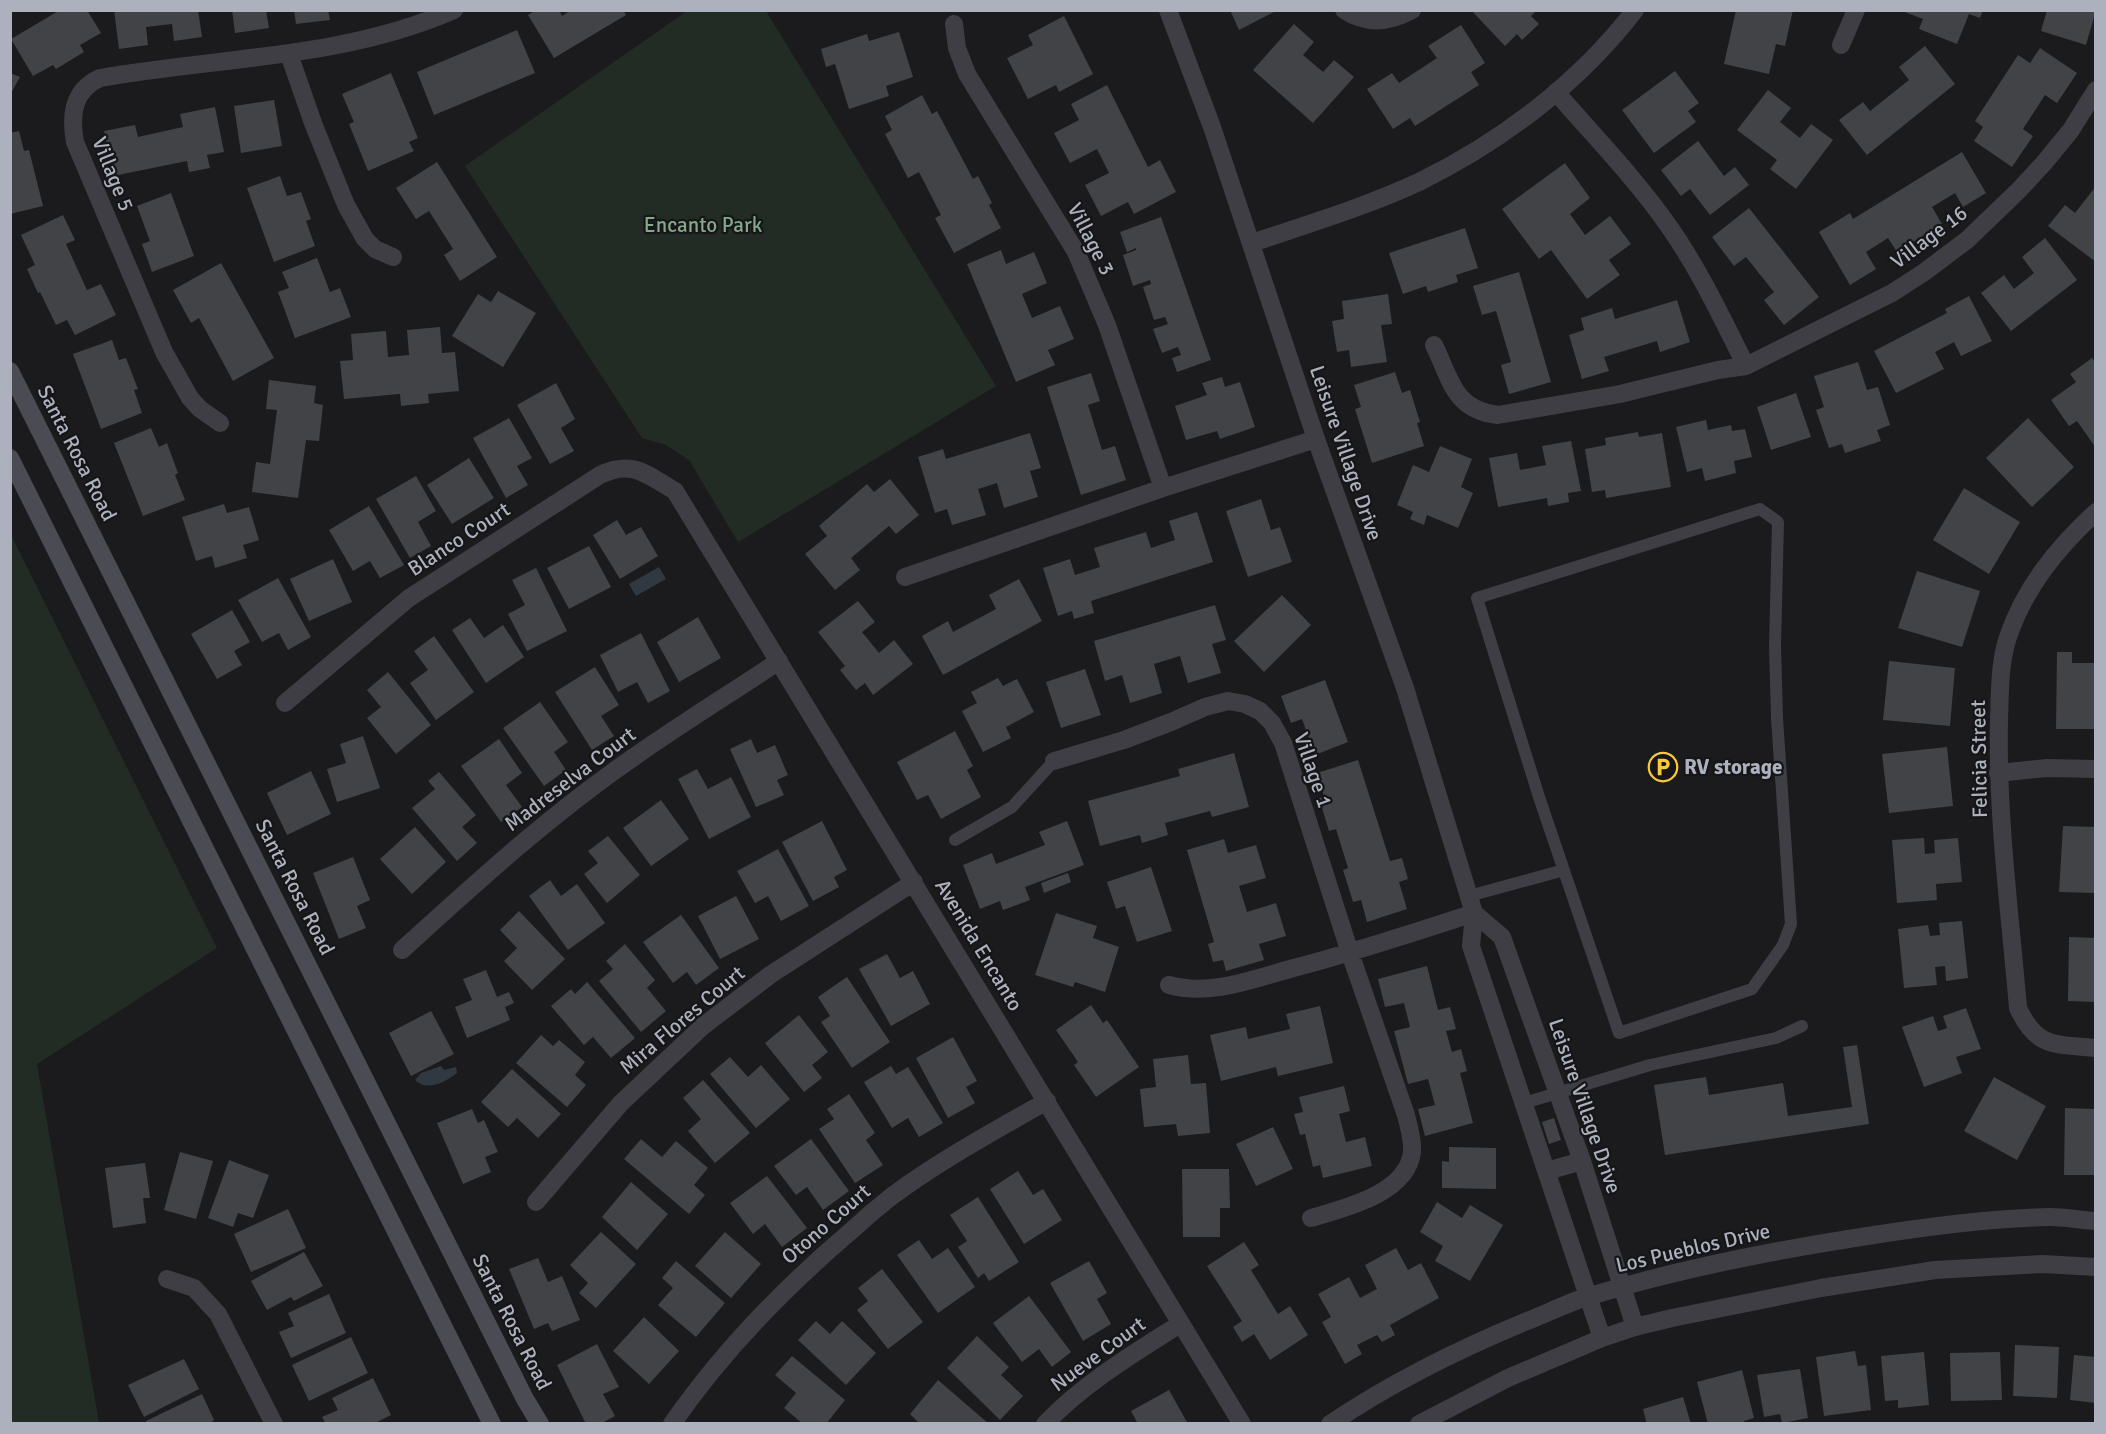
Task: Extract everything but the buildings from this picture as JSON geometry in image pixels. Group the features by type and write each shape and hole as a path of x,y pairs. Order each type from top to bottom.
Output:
{"main road":[{"name":"Santa Rosa Road","path":"10,371 540,1424"},
{"path":"10,458 492,1424"}],"street":[{"name":"Village 5","path":"220,423 200,409 190,398 164,352 75,142 72,124 74,105 80,93 91,81 100,78 329,48 393,32 454,10"},
{"name":"Leisure Village Drive","path":"1168,10 1212,127 1316,439 1405,688 1472,904 1472,946 1602,1338"},
{"path":"1344,10 1356,18 1371,22 1388,20 1412,10"},
{"path":"1252,243 1354,208 1417,182 1494,139 1556,92 1595,55 1635,10"},
{"path":"1841,45 1856,10"},
{"name":"Village 3","path":"954,24 957,48 967,74 1076,252 1107,325 1163,488"},
{"path":"289,54 313,123 346,205 365,239 375,249 393,257"},
{"name":"Village 16","path":"1434,345 1459,397 1469,407 1482,413 1498,415 1620,394 1718,370 1746,366 1892,293 1967,240 2044,163 2071,130 2096,90"},
{"path":"1556,92 1669,226 1701,277 1746,366"},
{"path":"905,577 1163,488 1316,439"},
{"name":"Blanco Court","path":"285,703 409,598 600,475 624,467 640,470 675,491"},
{"name":"Avenida Encanto","path":"675,491 1242,1424"},
{"name":"Felicia Street","path":"2096,512 2049,560 2026,595 2013,624 2000,670 1998,773 2018,1008 2030,1030 2038,1037 2052,1044 2096,1048"},
{"name":"Madreselva Court","path":"402,950 508,854 581,796 633,757 779,661"},
{"name":"Village 1","path":"1054,761 1124,740 1205,707 1228,701 1245,704 1260,711 1272,723 1283,743 1411,1136 1410,1161 1403,1175 1393,1185 1350,1206 1311,1218"},
{"path":"1998,773 2047,768 2096,769"},
{"name":"Mira Flores Court","path":"536,1202 621,1102 703,1026 770,975 914,882"},
{"path":"1169,985 1202,990 1224,987 1350,954 1472,904"},
{"name":"Leisure Village Drive","path":"1472,904 1502,937 1582,1161 1635,1327"},
{"name":"Otono Court","path":"672,1424 708,1376 785,1289 825,1253 909,1184 955,1153 1047,1101"},
{"path":"1547,1171 1582,1161"},
{"name":"Los Pueblos Drive","path":"1330,1424 1359,1404 1456,1353 1588,1296 1724,1261 1929,1227 2052,1217 2096,1221"},
{"path":"1419,1424 1508,1378 1602,1338 1635,1327 1821,1288 1935,1270 2043,1264 2096,1267"},
{"path":"167,1279 194,1288 218,1314 274,1424"},
{"name":"Nueve Court","path":"1045,1424 1102,1375 1180,1324"}],"lane":[{"path":"1760,509 1778,522 1775,646 1777,718 1791,924 1783,945 1752,989 1619,1033 1564,870 1497,667 1477,598 1760,509"},
{"path":"955,840 1012,807 1054,761"},
{"path":"1472,904 1564,870"},
{"path":"1524,1103 1641,1067 1776,1038 1802,1026"}],"green space":[{"name":"Encanto Park","path":"687,11 766,11 996,386 738,542 689,460 666,445 642,438 465,166"},
{"path":"11,535 217,948 37,1064 99,1423 11,1423"}],"shaded area":[{"path":"659,567 666,579 636,596 629,584"},
{"path":"441,1066 444,1070 456,1067 457,1073 447,1080 431,1085 420,1084 415,1080 421,1073"}],"place":[{"name":"RV storage","path":"1663,767"}]}
